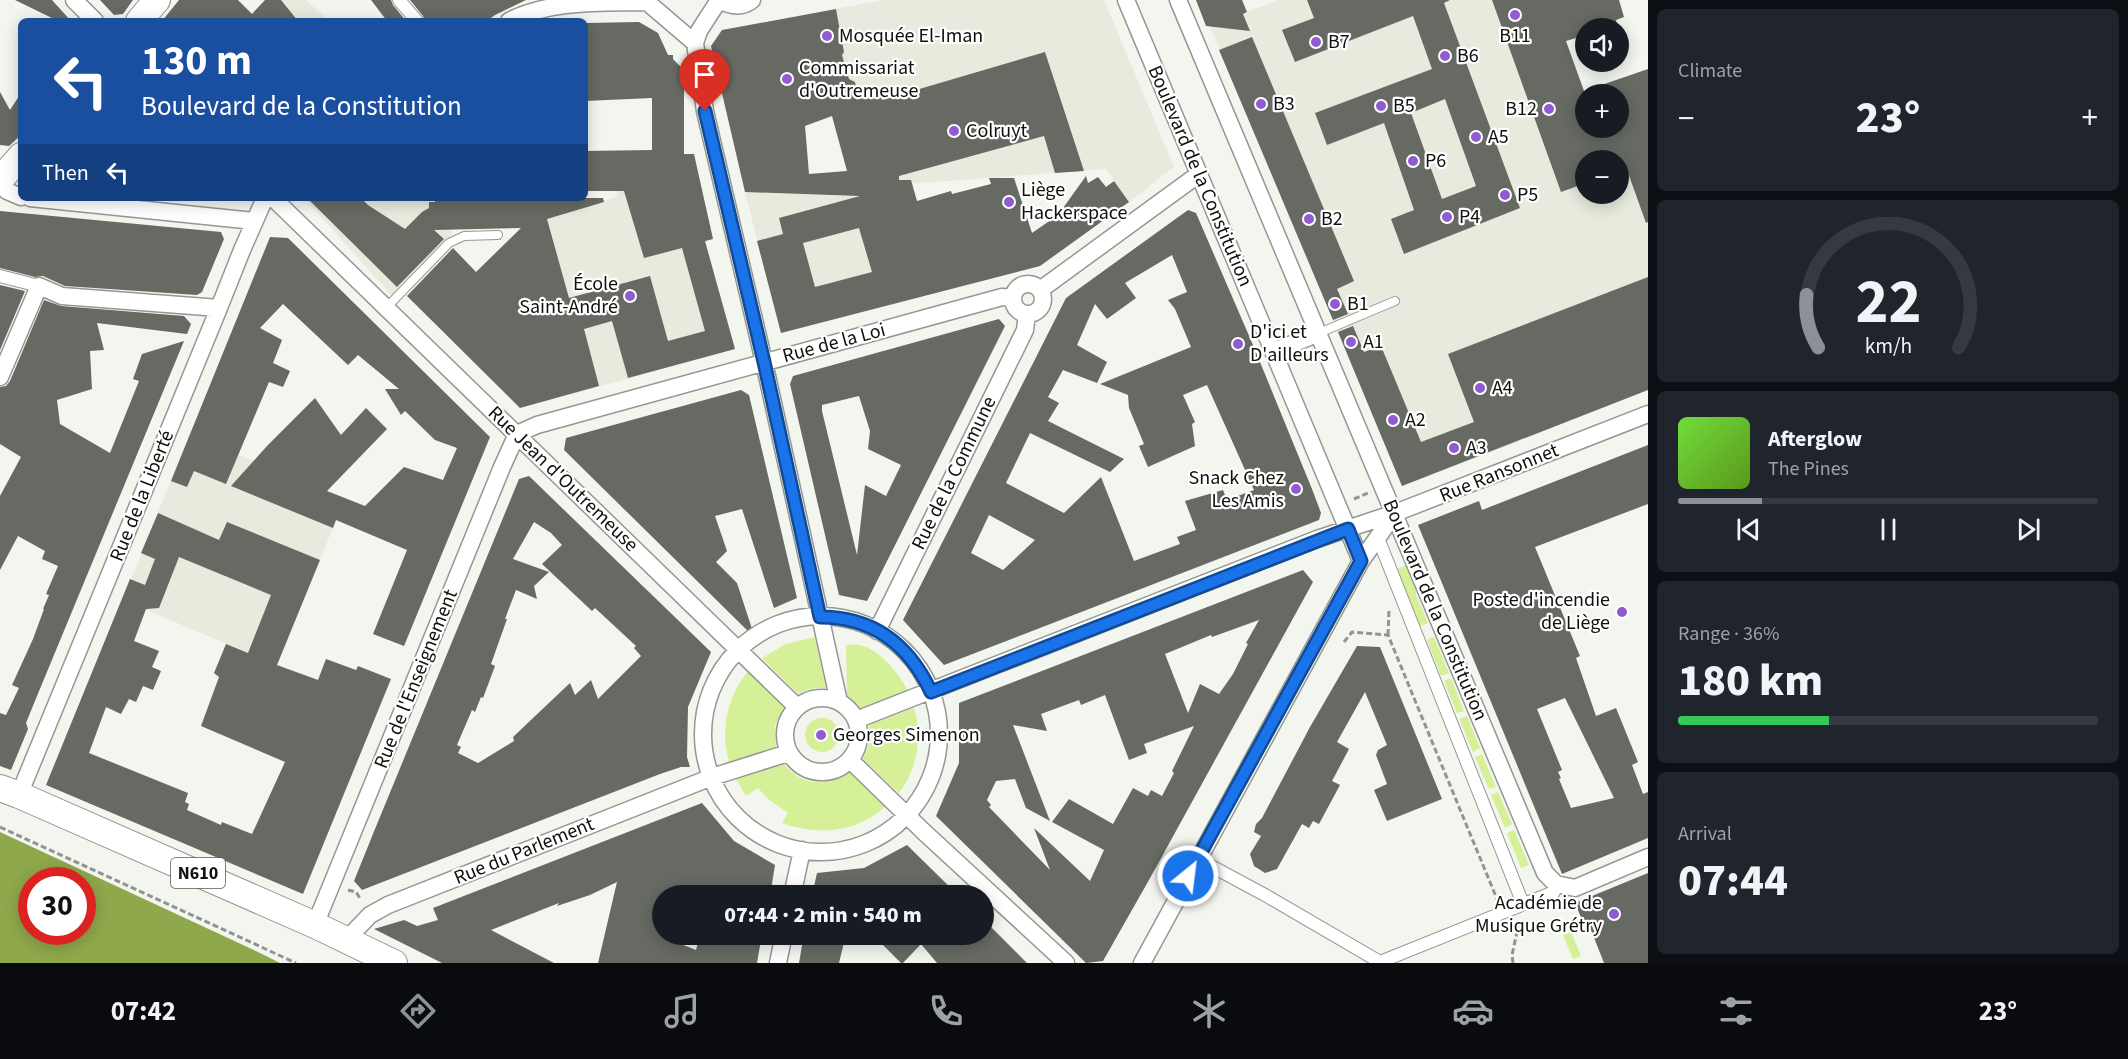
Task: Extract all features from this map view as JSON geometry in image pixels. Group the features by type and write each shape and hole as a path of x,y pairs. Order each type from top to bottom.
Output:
{"main road":[{"path":"142,18 157,0"},
{"path":"0,181 18,160"},
{"name":"N610","path":"10,791 315,925 394,963"}],"street":[{"path":"74,0 92,18"},
{"path":"399,0 414,18"},
{"path":"752,0 739,6 728,5 719,0 699,31 695,43 705,111 764,362 839,702"},
{"name":"Boulevard de la Constitution","path":"1126,0 1275,351 1361,561"},
{"name":"Boulevard de la Constitution","path":"1178,0 1545,873 1556,884"},
{"path":"513,18 522,12 550,2 653,1 695,43"},
{"name":"Rue de la Loi","path":"517,434 537,425 764,362 1002,297 1013,297 1023,285 1033,285 1040,290 1199,174"},
{"path":"0,181 8,191 18,197"},
{"path":"59,201 254,221"},
{"name":"Rue de la Liberté","path":"10,791 264,201"},
{"name":"Rue Jean d'Outremeuse","path":"276,201 797,707"},
{"path":"0,276 39,286 62,296 219,309"},
{"path":"0,377 39,286"},
{"path":"1013,297 1016,308 1032,314 1041,307 1043,297 1040,290"},
{"name":"Rue de la Commune","path":"877,631 1025,330 1027,314"},
{"path":"1275,351 1319,333"},
{"name":"Rue Ransonnet","path":"856,720 1317,539 1395,513 1648,414"},
{"name":"Rue de l'Enseignement","path":"315,925 517,434"},
{"path":"1142,963 1361,561 1395,513"},
{"name":"Boulevard de la Constitution","path":"1378,538 1523,904"},
{"path":"820,617 851,620 877,631 900,646 912,660 931,692 939,728 938,757 923,796 907,815 881,836 846,850 828,852 802,850 774,842 743,822 720,794 712,777 704,741 704,722 714,687 723,670 740,650 762,632 779,624 796,619 820,617"},
{"path":"819,697 839,702 845,705 859,728 859,742 854,754 833,771 820,773 807,770 788,753 784,741 789,717 807,700 819,697"},
{"name":"Rue du Parlement","path":"346,940 370,915 388,905 712,777 788,753"},
{"path":"850,759 1066,963"},
{"path":"794,885 802,850"},
{"path":"1198,859 1265,895 1379,962 1554,892 1556,884 1575,888 1648,857"},
{"path":"778,963 782,945"}],"lane":[{"path":"386,308 449,243 464,236 498,235"},
{"path":"1319,333 1395,302"}],"path":[{"path":"1339,505 1383,486"},
{"path":"1344,642 1352,632 1388,635 1502,912"},
{"path":"0,827 296,963"},
{"path":"332,887 356,892 370,915"},
{"path":"1513,963 1512,955 1523,904"}],"shaded area":[{"path":"265,0 306,0 326,18 236,18 245,7 252,14"},
{"path":"883,0 1104,0 1174,167 1129,202 1106,169 881,186 910,299 781,333 745,192 852,189 832,116 862,108 855,82 849,79 842,55 844,52 836,9"},
{"path":"1278,0 1528,0 1575,131 1575,138 1577,138 1582,150 1575,150 1575,204 1629,204 1629,150 1585,150 1615,138 1629,138 1629,132 1648,125 1648,277 1481,341 1520,441 1402,486 1210,26"},
{"name":"École Saint-André","path":"618,191 629,191 632,218 709,219 713,239 705,242 735,349 568,395 547,219 616,197"},
{"path":"307,201 451,201 452,233 447,248 393,297"},
{"path":"189,435 345,498 277,665 123,600"},
{"path":"1410,564 1416,579 1416,595 1428,623 1420,626 1397,569"},
{"path":"815,637 826,688 811,689 798,694 762,658 786,644"},
{"path":"1434,637 1449,673 1441,676 1427,640"},
{"path":"846,645 860,645 882,657 900,677 908,691 861,708 847,695"},
{"path":"748,671 784,707 775,726 776,747 729,762 725,738 727,714 735,692"},
{"path":"1451,678 1464,711 1457,713 1444,681"},
{"path":"914,708 918,730 917,752 910,774 899,793 863,759 869,744 869,725"},
{"path":"1467,716 1480,748 1473,752 1459,719"},
{"path":"822,718 834,723 839,735 834,747 822,752 810,747 805,735 810,723"},
{"path":"1482,754 1496,787 1489,789 1475,757"},
{"path":"784,764 799,777 815,782 832,780 850,773 885,807 862,822 836,830 809,830 782,823 788,813 768,799 758,788 746,796 736,779"},
{"path":"1498,792 1512,824 1505,828 1491,795"},
{"path":"1514,830 1529,865 1521,868 1507,833"},
{"path":"0,832 75,867 18,867 18,945 96,945 96,877 280,963 0,963"},
{"path":"1571,932 1581,956 1573,959 1563,935"}],"building":[{"path":"15,0 52,0 68,18 52,18"},
{"path":"100,0 133,0 123,14 114,15"},
{"path":"179,0 238,0 252,14 265,0 281,0 296,18 164,18"},
{"path":"371,0 391,0 404,18 385,18"},
{"path":"410,0 526,0 491,18 424,18"},
{"path":"1196,0 1242,0 1247,12 1243,14 1250,31 1206,26"},
{"path":"1307,0 1450,0 1444,3 1520,208 1404,254 1391,219 1414,210 1384,123 1327,145 1315,113 1432,69 1413,16 1295,62 1282,30 1314,18","holes":["1445,99 1476,186 1442,199 1411,113"]},
{"path":"1492,0 1619,0 1624,17 1575,18 1575,38 1566,41 1575,72 1577,72 1581,84 1575,84 1575,138 1629,138 1629,84 1604,84 1648,69 1648,222 1646,223 1629,175 1629,150 1575,150 1575,187 1561,192"},
{"path":"836,9 844,52 842,55 849,79 855,82 858,96 879,91 882,100 1045,52 1084,171 1055,173 1044,136 899,176 899,180 911,180 917,201 951,191 952,194 991,184 989,178 1014,178 1032,233 1058,215 1086,176 1088,183 1098,177 1106,187 1114,181 1129,202 1040,266 781,333 757,241 783,234 779,218 860,196 745,192 711,46 722,30","holes":["832,116 847,171 809,174 805,126","859,228 872,272 815,287 803,243"]},
{"path":"639,22 658,33 668,55 673,55 673,59 684,70 684,154 694,154 713,239 705,241 735,349 628,378 612,321 584,329 599,386 520,408 407,296 453,248 476,272 521,228 434,230 444,239 397,287 310,201 364,201 405,229 429,208 429,202 435,201 588,201 588,198 603,198 604,202 547,219 569,298 650,276 668,341 705,331 682,248 644,258 624,191 588,191 588,151 652,150 652,98 588,101 588,23"},
{"path":"1252,37 1354,281 1337,289 1348,314 1333,320 1219,50"},
{"path":"0,92 10,110 18,98 18,138 9,146 0,145"},
{"path":"1188,210 1196,213 1312,489 1321,513 1319,520 944,665 903,620 1066,298","holes":["1172,255 1187,292 1168,300 1175,309 1191,347 1100,384 1128,395 1129,408 1144,444 1139,446 1148,467 1195,446 1192,424 1195,422 1183,395 1207,385 1254,490 1227,500 1223,490 1185,501 1196,530 1177,537 1180,544 1134,561 1101,477 1064,513 1006,483 1030,433 1110,472 1124,459 1048,421 1059,403 1048,397 1063,370 1097,383 1107,362 1077,345 1095,304 1107,319 1136,298 1125,283","989,515 1035,540 1003,570 971,553"]},
{"path":"0,211 221,232 224,239 202,292 197,295 65,286 43,276 35,277 0,268"},
{"path":"270,237 288,238 490,437 404,646 373,634 407,550 336,520 333,528 231,486 315,398 341,435 366,408 387,429 327,491 365,506 404,467 443,480 457,448 435,440 405,411 401,415 385,389 399,389 358,355 348,365 283,304 260,328 282,340 273,363 290,371 283,387 269,382 226,484 194,471 187,487 171,481"},
{"path":"1648,277 1648,390 1402,486 1338,332 1353,326 1364,352 1381,346 1421,442 1474,422 1448,354"},
{"path":"0,285 25,291 0,350"},
{"path":"44,300 61,306 184,316 191,324 187,334 97,323 104,350 90,351 92,389 57,400 60,424 110,453 139,381 133,379 142,354 184,341 26,723 28,729 11,770 0,766 0,713 6,715 19,688 12,685 33,639 49,595 46,594 58,566 42,559 45,551 18,536 0,570 0,496 21,457 0,444 0,387 6,386 10,381"},
{"path":"999,319 1005,326 867,601 839,595 790,384 793,376","holes":["859,396 870,431 868,449 901,465 886,496 865,485 857,555 822,405"]},
{"path":"741,390 749,395 797,598 774,608 742,509 715,516 727,551 716,562 737,583 755,638 564,450 566,438"},
{"path":"1648,445 1648,504 1535,547 1580,656 1576,658 1596,716 1616,708 1638,762 1632,765 1643,794 1648,792 1648,838 1562,874 1418,525 1479,501 1482,510","holes":["1565,698 1614,798 1571,808 1559,779 1561,778 1558,772 1562,770 1537,709"]},
{"path":"529,476 711,652 688,707 687,757 690,767 681,767 660,774 362,890 354,881 519,479","holes":["534,522 551,533 562,545 542,564 592,611 595,608 636,646 634,648 641,656 598,699 591,680 575,695 570,683 513,737 514,741 478,763 458,753 461,747 457,745 472,710 475,712 481,697 483,698 495,666 491,664 516,590 537,599 534,586 549,572 513,559"]},
{"path":"158,513 219,540 227,522 320,560 277,665 318,680 326,659 356,670 358,666 391,679 303,894 46,785 130,579 145,585 155,559 141,553","holes":["179,557 271,595 248,653 226,644 214,673 219,677 201,726 285,762 252,834 222,822 221,825 187,810 189,804 185,802 188,793 89,753 106,707 121,714 129,699 136,702 143,686 153,690 161,671 152,667 159,651 134,641 146,609 159,608"]},
{"path":"1303,570 1313,582 1103,961 1086,963 936,816 959,763 959,703","holes":["1259,620 1233,674 1219,694 1200,684 1188,713 1165,654 1211,635 1212,637","1105,695 1129,760 1147,753 1144,744 1194,726 1162,796 1151,790 1148,796 1133,788 1113,824 1069,799 1052,822 1104,850 1090,881 1034,828 1050,870 989,807 991,805 987,800 996,781 1015,779 1026,808 1050,821 1013,725 1047,731 1041,714 1079,700 1081,705"]},
{"path":"1357,646 1380,647 1442,799 1387,821 1374,790 1387,784 1376,755 1378,750 1387,745 1365,692 1337,742 1349,749 1332,781 1340,785 1319,824 1313,821 1309,828 1302,824 1277,869 1265,873 1254,866 1250,854 1261,836 1254,832 1256,824 1262,818 1310,727"},
{"path":"702,803 734,841 775,865 772,885 652,885 652,945 683,945 696,950 697,945 760,945 757,963 598,963 617,882 590,895 557,906 559,903 491,930 554,963 442,963 374,929 404,920 417,926 438,920 433,908"},
{"path":"907,845 948,885 814,885 817,873 864,868"},
{"name":"Académie de Musique Grétry","path":"1648,873 1648,963 1604,963 1589,925 1585,927 1575,903"},
{"path":"994,930 1027,963 937,963 922,945 994,945"},
{"path":"802,945 843,945 839,963 799,963"},
{"path":"883,945 920,945 903,963"}],"place":[{"name":"B11","path":"1515,15"},
{"name":"Mosquée El-Iman","path":"827,36"},
{"name":"B7","path":"1316,42"},
{"name":"B6","path":"1445,56"},
{"name":"Commissariat d'Outremeuse","path":"787,79"},
{"name":"B3","path":"1261,104"},
{"name":"B5","path":"1381,106"},
{"name":"B12","path":"1549,109"},
{"name":"Colruyt","path":"954,131"},
{"name":"A5","path":"1476,137"},
{"name":"P6","path":"1413,161"},
{"name":"P5","path":"1505,195"},
{"name":"Liège Hackerspace","path":"1009,202"},
{"name":"P4","path":"1447,217"},
{"name":"B2","path":"1309,219"},
{"name":"École Saint-André","path":"630,296"},
{"name":"B1","path":"1335,304"},
{"name":"A1","path":"1351,342"},
{"name":"D'ici et D'ailleurs","path":"1238,344"},
{"name":"A4","path":"1480,388"},
{"name":"A2","path":"1393,420"},
{"name":"A3","path":"1454,448"},
{"name":"Snack Chez Les Amis","path":"1296,489"},
{"name":"Poste d'incendie de Liège","path":"1622,612"},
{"name":"Georges Simenon","path":"821,735"},
{"name":"Académie de Musique Grétry","path":"1614,914"}],"route":[{"path":"705,111 729,221 764,362 820,617 851,620 885,635 900,646 912,660 923,675 931,692 1317,539 1348,529 1361,561 1188,876"}]}
